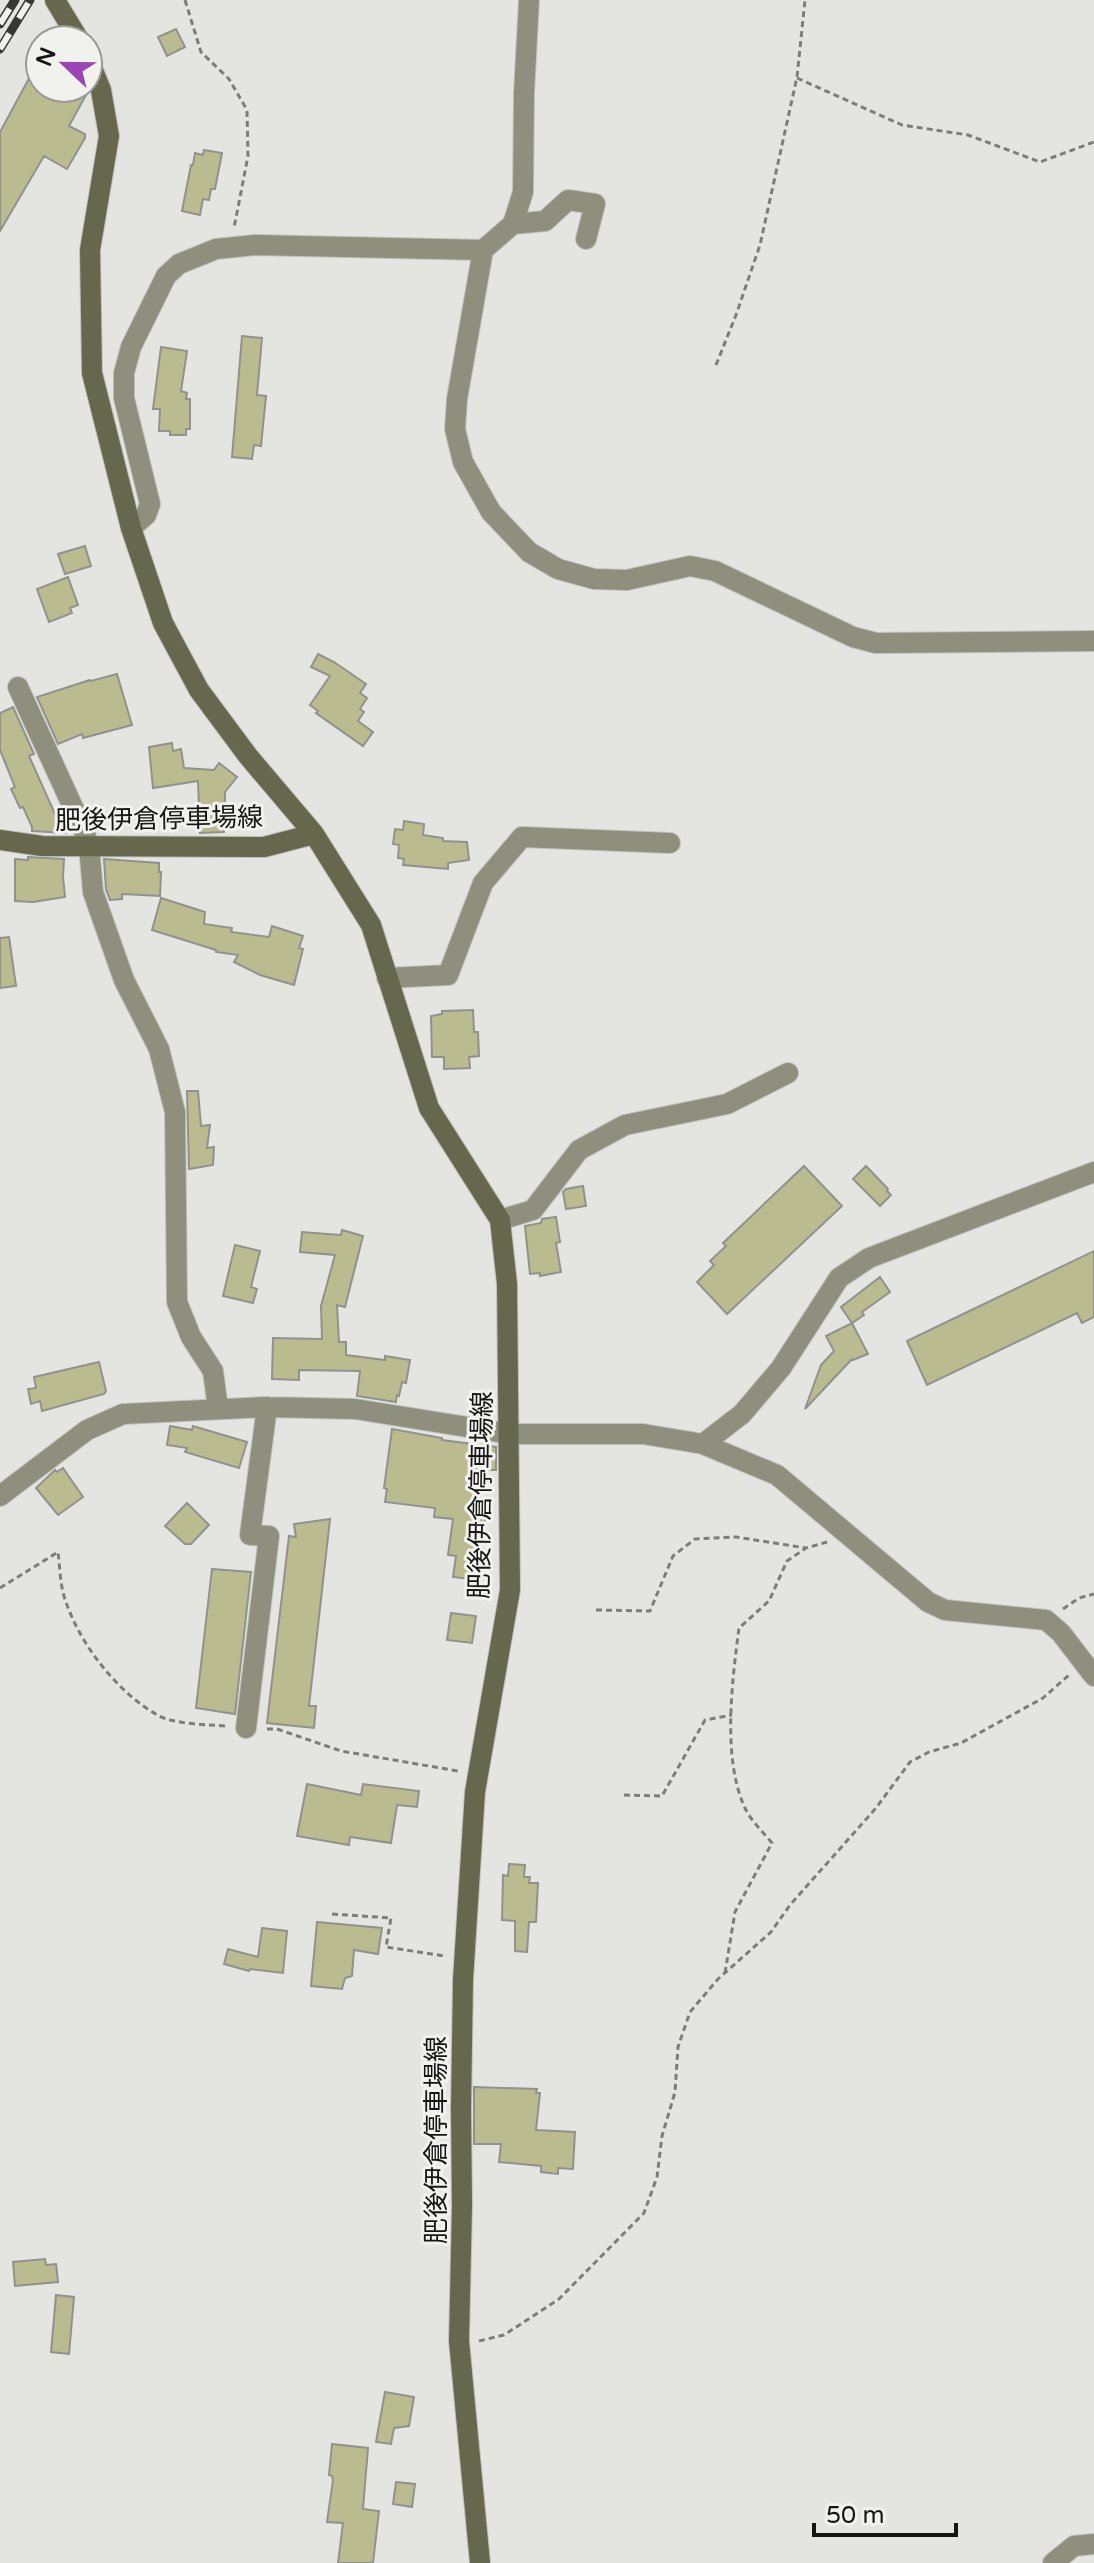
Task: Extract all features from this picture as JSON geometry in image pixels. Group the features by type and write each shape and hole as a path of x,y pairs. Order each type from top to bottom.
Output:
{"main road":[{"path":"56,2 69,24"},
{"path":"103,104 109,136 90,250 92,373 131,528 163,623 199,690 248,756 314,834"},
{"name":"肥後伊倉停車場線","path":"0,840 42,846 197,849 264,847 314,834 371,925 429,1108 500,1220 507,1284 510,1590 477,1774 464,1960 459,2341 480,2563"}],"street":[{"path":"529,0 523,192 513,224 483,250 457,399 455,429 463,462 491,512 529,552 558,569 594,579 627,580 690,566 715,571 853,637 876,643 1094,641"},
{"path":"513,224 545,221 568,200 595,204 586,239"},
{"path":"131,528 146,515 150,504 124,398 124,373 131,347 166,276 179,264 216,249 255,245 483,250"},
{"path":"18,687 89,846 93,892 124,980 159,1049 175,1112 177,1302 191,1337 213,1371 218,1409"},
{"path":"387,978 448,975 483,883 522,837 670,843"},
{"path":"500,1220 533,1210 579,1150 625,1125 727,1104 788,1073"},
{"path":"703,1444 742,1414 781,1368 839,1278 857,1265 1094,1172"},
{"path":"246,1728 269,1536 250,1535 267,1407"},
{"path":"0,1496 87,1430 123,1414 267,1407 355,1409 510,1434 643,1434 703,1444 777,1475 928,1602 945,1610 1046,1620 1061,1633 1089,1669"},
{"path":"1053,2563 1074,2546 1094,2544"}],"path":[{"path":"185,0 201,52 229,79 247,110 248,156 231,247"},
{"path":"716,365 760,245 797,77 805,0"},
{"path":"797,77 902,125 968,135 1040,162 1094,142"},
{"path":"725,1973 735,1912 772,1843 745,1809 731,1758 739,1628 769,1601 787,1561 806,1548 850,1536"},
{"path":"596,1610 650,1611 673,1556 695,1539 736,1537 806,1548"},
{"path":"0,1588 58,1552 64,1598 76,1627 126,1691 161,1717 205,1725 277,1729 341,1751 477,1774"},
{"path":"1046,1620 1079,1598 1094,1594"},
{"path":"459,2341 487,2340 504,2335 559,2299 644,2213 657,2177 662,2136 675,2092 678,2047 690,2012 725,1973 771,1932 790,1905 876,1808 910,1762 929,1752 961,1743 1089,1669"},
{"path":"624,1795 662,1796 705,1720 732,1715"},
{"path":"332,1914 391,1918 386,1947 464,1960"}],"building":[{"path":"176,29 185,47 167,56 158,37"},
{"path":"24,88 24,104 81,104 69,126 85,134 85,138 67,169 44,156 0,231 0,132"},
{"path":"204,150 222,153 215,189 211,189 209,200 203,199 200,215 182,211 195,153 203,155"},
{"path":"242,336 262,338 257,395 266,396 261,446 254,445 252,459 232,457"},
{"path":"161,347 187,351 181,391 187,393 186,399 190,399 190,429 186,429 186,435 159,431 160,409 153,409"},
{"path":"85,546 91,566 65,574 58,554"},
{"path":"68,577 78,605 70,608 72,613 49,622 37,589"},
{"path":"318,654 366,684 360,693 367,698 360,709 364,712 358,721 373,732 363,746 316,713 318,711 310,705 330,676 311,667"},
{"path":"117,674 132,725 83,738 82,734 58,744 37,697"},
{"path":"13,707 34,754 29,756 59,823 65,821 66,833 32,831 23,807 20,808 11,789 15,787 0,750 0,713"},
{"path":"172,743 173,751 181,749 184,768 214,770 219,763 237,777 225,792 224,832 200,833 198,781 153,788 149,747"},
{"path":"404,821 424,824 423,835 443,838 443,841 467,842 469,860 448,863 448,869 403,865 404,859 398,858 399,845 393,844 395,829 403,830"},
{"path":"28,857 64,859 65,897 33,902 15,901 15,859 28,860"},
{"path":"104,859 159,863 160,896 122,894 122,899 110,900"},
{"path":"161,898 205,912 204,924 232,928 231,932 269,937 272,926 303,936 294,985 260,975 234,962 238,955 216,952 152,930"},
{"path":"9,937 16,986 0,988 0,938"},
{"path":"473,1010 479,1056 469,1057 470,1068 444,1069 444,1057 432,1057 431,1016 442,1014 442,1011"},
{"path":"187,1091 198,1091 201,1126 210,1125 207,1148 214,1147 213,1165 189,1169"},
{"path":"804,1166 842,1206 727,1314 697,1282 714,1265 710,1261 726,1246 723,1243"},
{"path":"866,1166 891,1195 880,1206 853,1179"},
{"path":"583,1186 586,1206 566,1209 563,1192"},
{"path":"556,1217 561,1272 540,1276 540,1273 530,1274 525,1226"},
{"path":"342,1230 363,1236 345,1307 337,1305 339,1342 346,1342 346,1355 410,1360 406,1383 402,1382 396,1402 357,1396 360,1371 299,1370 299,1380 272,1379 273,1338 322,1339 321,1306 335,1255 300,1252 302,1232 341,1235"},
{"path":"235,1245 260,1251 251,1287 257,1289 253,1303 223,1296"},
{"path":"1094,1251 1094,1317 1082,1323 1077,1313 927,1385 907,1341"},
{"path":"880,1277 890,1292 852,1323 841,1307"},
{"path":"852,1323 868,1354 852,1359 805,1409 821,1365 834,1351 826,1336"},
{"path":"99,1362 106,1391 104,1394 42,1411 40,1401 31,1404 28,1389 36,1388 34,1377"},
{"path":"170,1426 192,1430 193,1426 247,1442 239,1468 185,1452 187,1448 167,1445"},
{"path":"392,1429 496,1447 496,1470 482,1470 478,1505 485,1505 485,1522 480,1522 474,1565 478,1565 476,1580 453,1577 456,1556 448,1555 453,1519 434,1517 435,1508 385,1502"},
{"path":"63,1468 83,1497 58,1515 36,1488 55,1470 57,1472"},
{"path":"187,1503 209,1525 191,1544 185,1544 165,1526"},
{"path":"330,1519 309,1706 316,1706 314,1728 267,1723 289,1536 296,1537 294,1524"},
{"path":"212,1569 251,1572 235,1714 196,1708"},
{"path":"451,1613 476,1616 472,1643 447,1640"},
{"path":"307,1784 361,1795 363,1784 419,1791 417,1807 397,1805 391,1843 350,1837 349,1845 297,1836"},
{"path":"509,1864 525,1865 524,1877 530,1877 529,1883 538,1883 536,1922 529,1922 527,1952 515,1951 515,1921 502,1920 503,1875 508,1876"},
{"path":"317,1922 382,1928 378,1954 354,1950 352,1976 345,1978 342,1989 311,1986"},
{"path":"262,1928 287,1931 283,1973 249,1971 224,1964 228,1949 258,1957"},
{"path":"474,2087 537,2089 536,2093 540,2093 536,2130 575,2132 573,2169 558,2168 558,2174 541,2172 541,2166 499,2162 501,2144 474,2144"},
{"path":"45,2259 46,2265 56,2264 58,2282 15,2286 13,2262"},
{"path":"56,2295 74,2297 69,2354 51,2352"},
{"path":"385,2392 414,2397 409,2426 394,2428 391,2444 376,2442"},
{"path":"332,2444 368,2448 363,2509 379,2511 373,2563 338,2563 343,2523 327,2522 333,2480 329,2475"},
{"path":"396,2482 415,2484 412,2507 393,2504"}],"railway":[{"path":"0,24 15,0"},
{"path":"0,49 30,0"}]}
